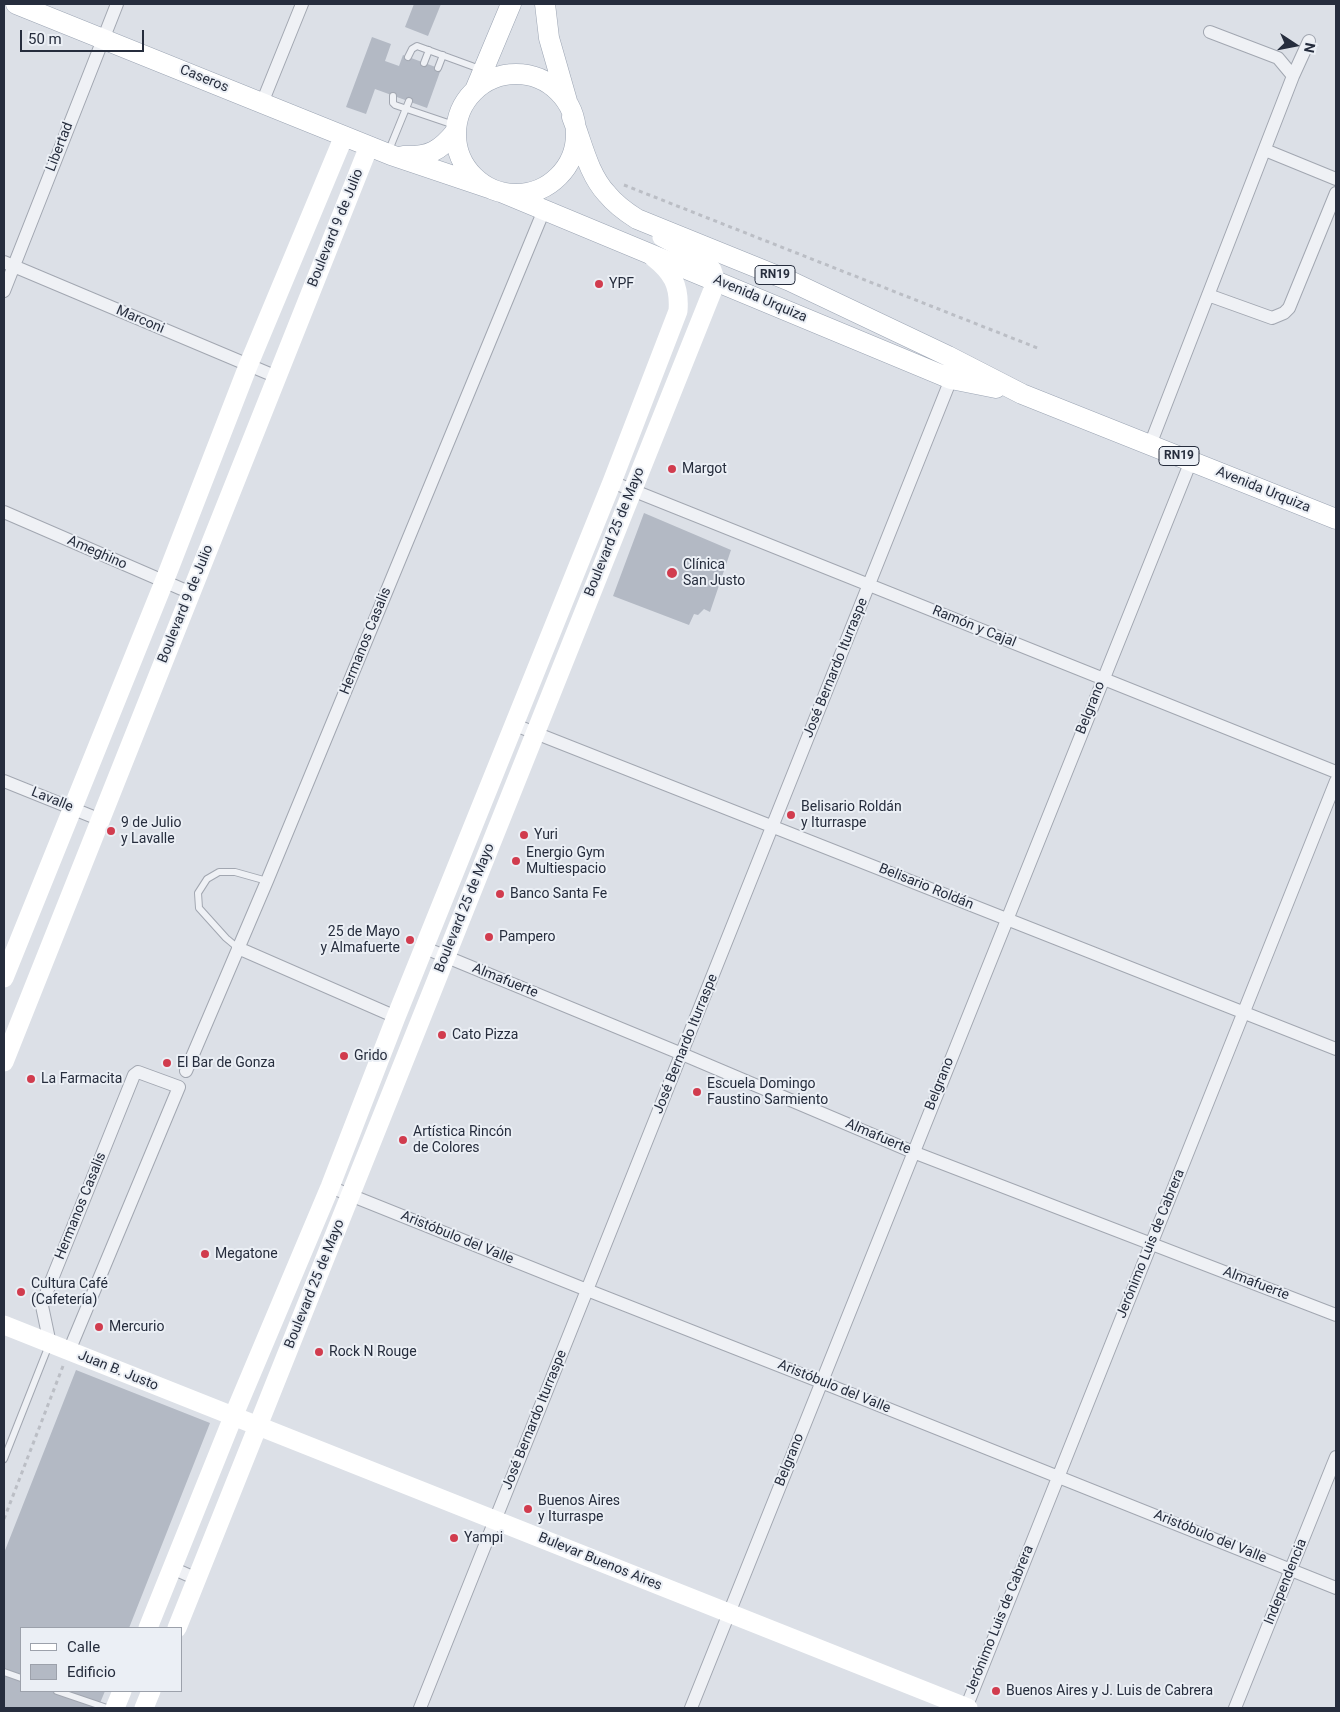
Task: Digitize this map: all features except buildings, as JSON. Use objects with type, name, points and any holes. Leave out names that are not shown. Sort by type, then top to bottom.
[{"type":"main road","name":"Caseros","points":[[16,4],[369,146],[497,191]]},
{"type":"main road","name":"RN19","points":[[475,90],[511,4]]},
{"type":"main road","name":"RN19","points":[[545,4],[546,24],[553,55],[571,112],[575,136],[568,163],[562,172],[548,184],[530,192],[511,194],[497,191],[477,180],[465,166],[458,149],[456,128],[464,104],[482,84],[499,77],[517,74],[526,75],[544,81],[551,86],[564,100],[571,112]]},
{"type":"main road","name":"Avenida Urquiza","points":[[571,112],[588,159],[601,187],[624,210],[640,220],[797,284],[948,356],[1022,394],[1336,519]]},
{"type":"main road","name":"Caseros","points":[[390,154],[423,155],[436,151],[446,143],[456,128]]},
{"type":"main road","name":"Boulevard 9 de Julio","points":[[4,978],[164,582],[248,366],[344,136]]},
{"type":"main road","name":"Boulevard 9 de Julio","points":[[4,1062],[7,1042],[100,820],[369,146]]},
{"type":"main road","name":"Avenida Urquiza","points":[[497,191],[951,379],[1022,394]]},
{"type":"main road","points":[[640,220],[664,239],[704,260],[712,270],[716,282]]},
{"type":"main road","name":"Boulevard 25 de Mayo","points":[[148,1627],[233,1417],[330,1187],[396,1017],[612,482],[678,310],[679,298],[671,272],[644,251]]},
{"type":"main road","name":"Boulevard 25 de Mayo","points":[[177,1627],[716,282]]},
{"type":"main road","name":"Juan B. Justo","points":[[4,1325],[233,1417]]},
{"type":"main road","name":"Bulevar Buenos Aires","points":[[233,1417],[967,1708]]},
{"type":"main road","points":[[115,1708],[122,1692]]},
{"type":"main road","points":[[144,1708],[151,1692]]},
{"type":"street","name":"Libertad","points":[[4,291],[9,264],[117,4]]},
{"type":"street","points":[[262,103],[302,4]]},
{"type":"street","points":[[1210,32],[1278,58],[1293,76]]},
{"type":"street","points":[[1150,445],[1293,76],[1309,41]]},
{"type":"street","points":[[1264,150],[1336,179]]},
{"type":"street","points":[[1208,295],[1272,318],[1284,313],[1289,308],[1336,193]]},
{"type":"street","name":"Hermanos Casalis","points":[[186,1071],[267,881],[544,210]]},
{"type":"street","name":"Marconi","points":[[9,264],[248,366],[277,376]]},
{"type":"street","name":"José Bernardo Iturraspe","points":[[420,1708],[951,379]]},
{"type":"street","name":"Belgrano","points":[[691,1708],[1191,461]]},
{"type":"street","name":"Ramón y Cajal","points":[[612,482],[1336,772]]},
{"type":"street","name":"Ameghino","points":[[4,512],[191,593]]},
{"type":"street","name":"Belisario Roldán","points":[[515,725],[1336,1049]]},
{"type":"street","name":"Jerónimo Luis de Cabrera","points":[[967,1708],[1057,1476],[1336,780]]},
{"type":"street","name":"Lavalle","points":[[4,781],[100,820]]},
{"type":"street","points":[[238,948],[396,1017]]},
{"type":"street","name":"Almafuerte","points":[[425,948],[913,1152],[1336,1314]]},
{"type":"street","name":"Hermanos Casalis","points":[[50,1344],[42,1306],[134,1075],[138,1072],[179,1087],[69,1351]]},
{"type":"street","name":"Aristóbulo del Valle","points":[[330,1187],[1336,1588]]},
{"type":"street","name":"Independencia","points":[[1235,1708],[1336,1456]]},
{"type":"street","points":[[172,1568],[197,1579]]},
{"type":"lane","points":[[408,57],[414,46],[417,46],[484,70]]},
{"type":"lane","points":[[424,63],[429,50]]},
{"type":"lane","points":[[438,68],[443,55]]},
{"type":"lane","points":[[394,96],[393,103],[456,128]]},
{"type":"lane","points":[[390,154],[409,101]]},
{"type":"lane","points":[[421,114],[424,106]]},
{"type":"lane","points":[[238,948],[226,938],[199,908],[198,893],[207,878],[219,872],[235,872],[267,881]]},
{"type":"lane","points":[[4,1459],[50,1344]]},
{"type":"lane","points":[[4,1672],[20,1678]]},
{"type":"lane","points":[[60,1692],[107,1708]]},
{"type":"path","points":[[616,182],[1040,349]]},
{"type":"path","points":[[4,1519],[69,1351]]},
{"type":"place","name":"YPF","points":[[599,284]]},
{"type":"place","name":"Margot","points":[[672,469]]},
{"type":"place","name":"Clínica San Justo","points":[[672,573]]},
{"type":"place","name":"Belisario Roldán y Iturraspe","points":[[791,815]]},
{"type":"place","name":"9 de Julio y Lavalle","points":[[111,831]]},
{"type":"place","name":"Yuri","points":[[524,835]]},
{"type":"place","name":"Energio Gym Multiespacio","points":[[516,861]]},
{"type":"place","name":"Banco Santa Fe","points":[[500,894]]},
{"type":"place","name":"Pampero","points":[[489,937]]},
{"type":"place","name":"25 de Mayo y Almafuerte","points":[[410,940]]},
{"type":"place","name":"Cato Pizza","points":[[442,1035]]},
{"type":"place","name":"Grido","points":[[344,1056]]},
{"type":"place","name":"El Bar de Gonza","points":[[167,1063]]},
{"type":"place","name":"La Farmacita","points":[[31,1079]]},
{"type":"place","name":"Escuela Domingo Faustino Sarmiento","points":[[697,1092]]},
{"type":"place","name":"Artística Rincón de Colores","points":[[403,1140]]},
{"type":"place","name":"Megatone","points":[[205,1254]]},
{"type":"place","name":"Cultura Café (Cafetería)","points":[[21,1292]]},
{"type":"place","name":"Mercurio","points":[[99,1327]]},
{"type":"place","name":"Rock N Rouge","points":[[319,1352]]},
{"type":"place","name":"Buenos Aires y Iturraspe","points":[[528,1509]]},
{"type":"place","name":"Yampi","points":[[454,1538]]},
{"type":"place","name":"Buenos Aires y J. Luis de Cabrera","points":[[996,1691]]}]
